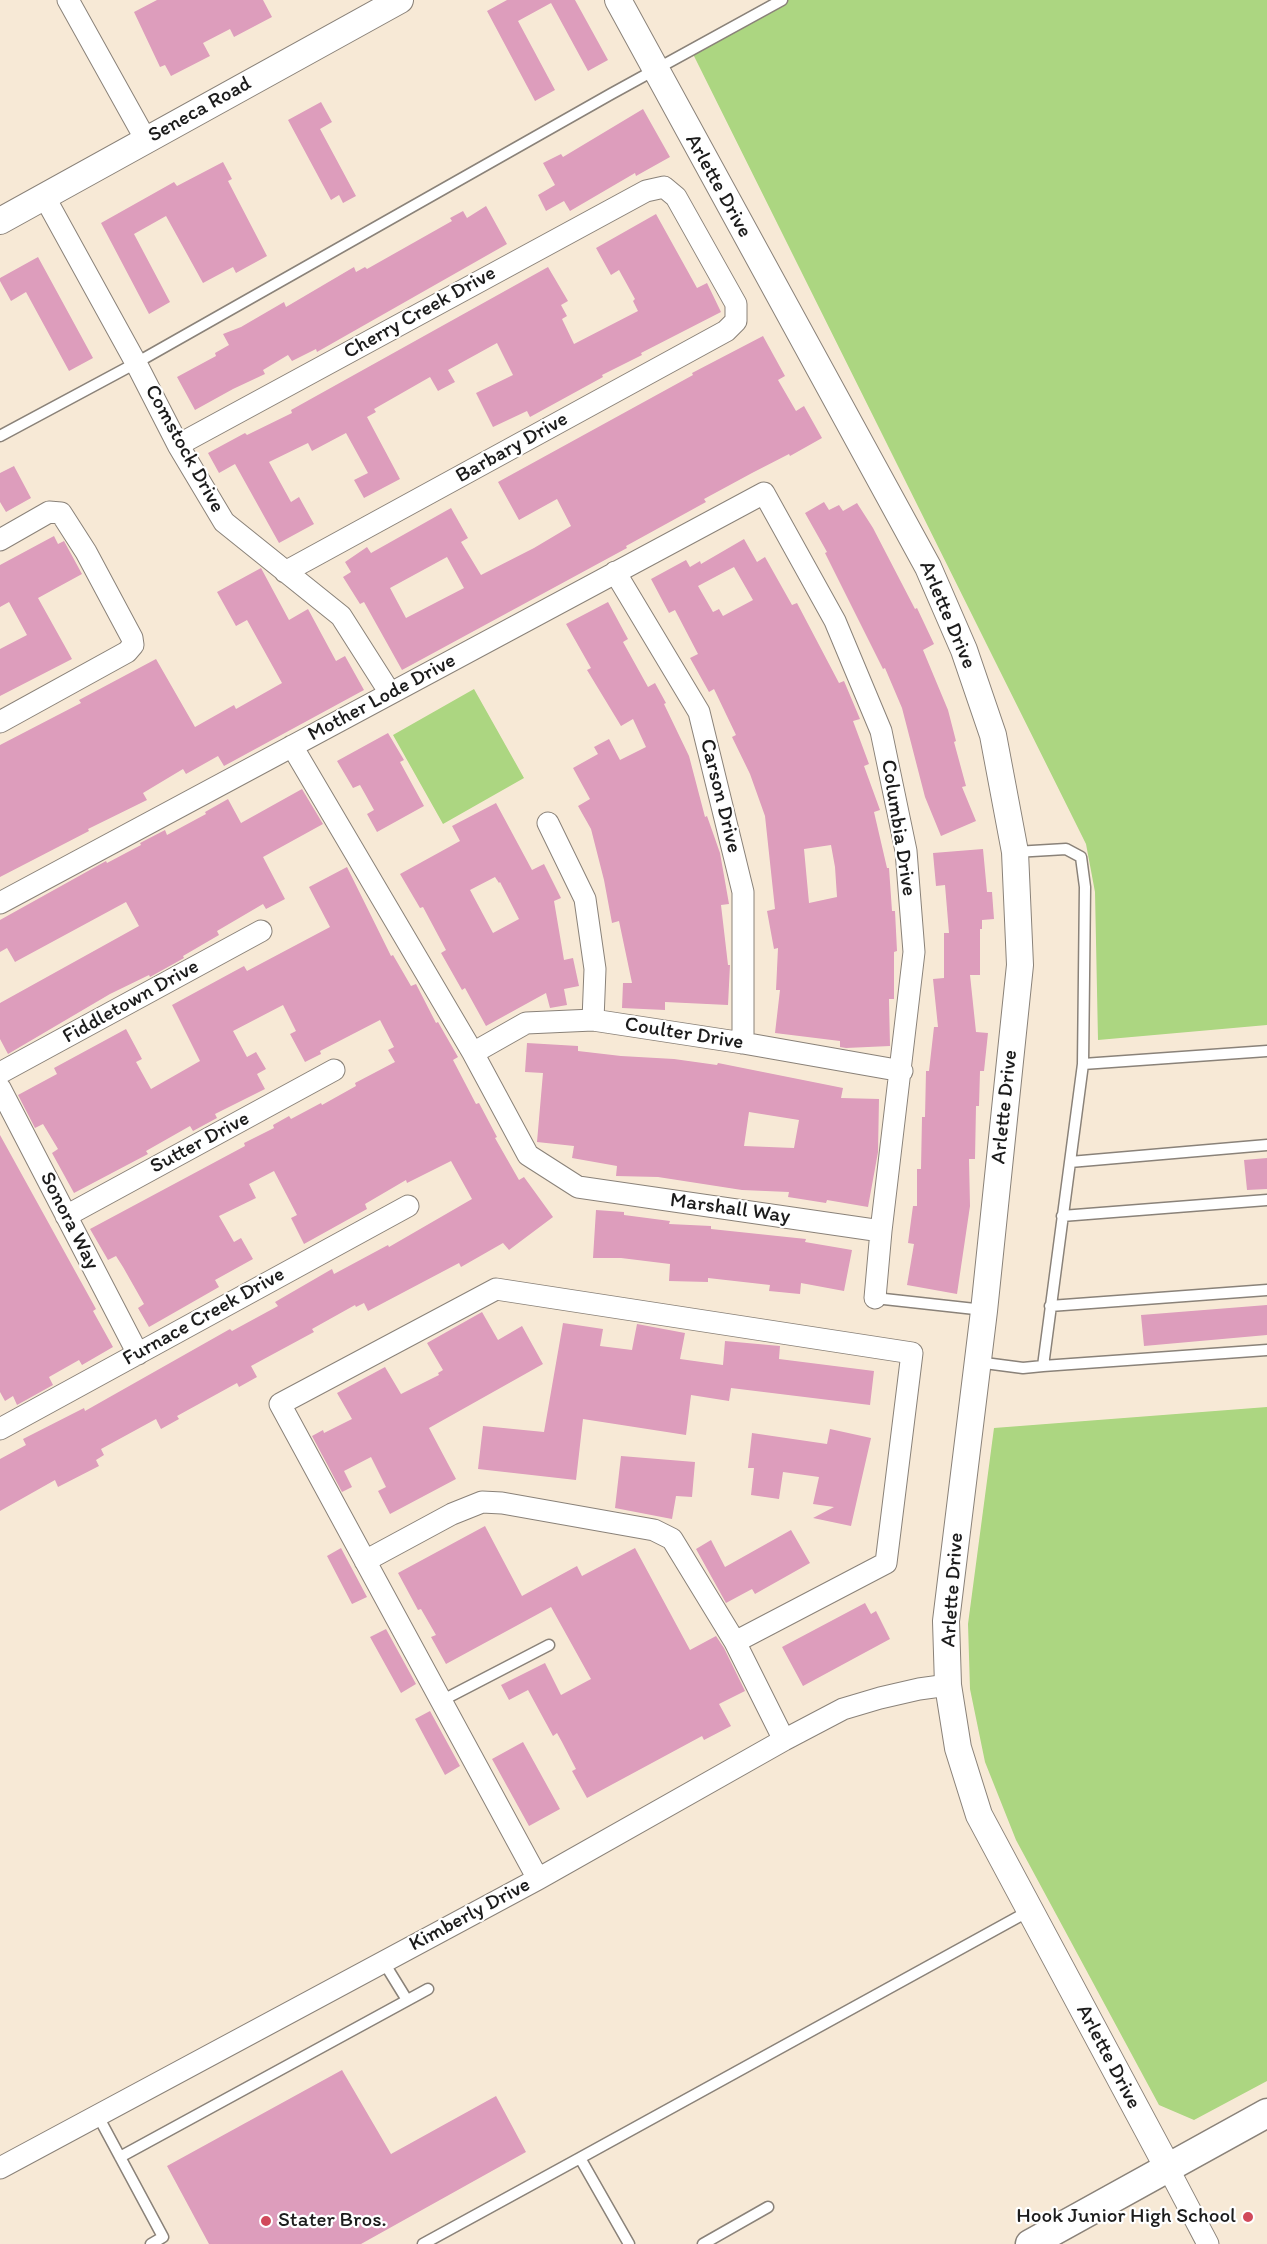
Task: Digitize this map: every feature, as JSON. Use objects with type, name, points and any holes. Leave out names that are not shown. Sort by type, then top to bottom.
[{"type":"main road","points":[[1030,2244],[1267,2113]]},
{"type":"street","points":[[68,0],[146,140]]},
{"type":"street","name":"Seneca Road","points":[[0,221],[400,0]]},
{"type":"street","name":"Arlette Drive","points":[[618,0],[927,567],[964,650],[993,735],[1015,852],[1020,965],[984,1311],[946,1621],[948,1685],[958,1748],[979,1815],[1208,2244]]},
{"type":"street","name":"Barbary Drive","points":[[285,572],[716,337],[736,321],[735,304],[676,197],[664,187]]},
{"type":"street","name":"Cherry Creek Drive","points":[[178,445],[646,191],[664,187]]},
{"type":"street","name":"Comstock Drive","points":[[44,196],[136,363],[178,445],[224,522],[341,616],[390,693]]},
{"type":"street","name":"Mother Lode Drive","points":[[0,903],[764,493]]},
{"type":"street","name":"Columbia Drive","points":[[764,493],[835,621],[881,731],[906,851],[914,952],[902,1071],[881,1231],[876,1298]]},
{"type":"street","points":[[0,540],[49,512],[61,513],[86,552],[132,638],[133,645],[127,652],[0,722]]},
{"type":"street","name":"Carson Drive","points":[[615,572],[699,712],[743,892],[743,1043]]},
{"type":"street","points":[[292,746],[473,1053]]},
{"type":"street","points":[[548,822],[585,899],[596,969],[593,1020]]},
{"type":"street","name":"Fiddletown Drive","points":[[0,1073],[261,931]]},
{"type":"street","name":"Coulter Drive","points":[[473,1053],[525,1023],[593,1020],[902,1071]]},
{"type":"street","name":"Marshall Way","points":[[473,1053],[528,1155],[578,1187],[881,1231]]},
{"type":"street","name":"Sutter Drive","points":[[66,1215],[334,1070]]},
{"type":"street","name":"Sonora Way","points":[[0,1088],[138,1354]]},
{"type":"street","name":"Furnace Creek Drive","points":[[0,1429],[408,1206]]},
{"type":"street","points":[[538,1879],[280,1404],[496,1289],[912,1353],[886,1563],[735,1642]]},
{"type":"street","points":[[365,1561],[452,1514],[482,1503],[502,1503],[654,1530],[672,1539],[735,1642],[784,1740]]},
{"type":"street","name":"Kimberly Drive","points":[[0,2168],[538,1879],[843,1709],[890,1695],[948,1685]]},
{"type":"lane","points":[[0,436],[136,363],[611,94],[782,0]]},
{"type":"lane","points":[[1015,852],[1066,849],[1080,856],[1085,887],[1083,1064],[1043,1366]]},
{"type":"lane","points":[[1083,1064],[1267,1051]]},
{"type":"lane","points":[[1070,1162],[1267,1145]]},
{"type":"lane","points":[[1062,1216],[1267,1200]]},
{"type":"lane","points":[[1050,1306],[1267,1290]]},
{"type":"lane","points":[[876,1298],[984,1311]]},
{"type":"lane","points":[[976,1362],[1023,1368],[1267,1350]]},
{"type":"lane","points":[[441,1701],[549,1645]]},
{"type":"lane","points":[[423,2244],[1030,1911]]},
{"type":"lane","points":[[383,1961],[407,2001]]},
{"type":"lane","points":[[120,2157],[428,1989]]},
{"type":"lane","points":[[98,2116],[163,2237],[151,2244]]},
{"type":"lane","points":[[580,2158],[629,2244]]},
{"type":"lane","points":[[703,2244],[768,2207]]},
{"type":"green space","points":[[787,0],[1267,0],[1267,1025],[1098,1040],[1095,892],[1086,844],[691,50]]},
{"type":"green space","points":[[474,689],[524,778],[443,824],[393,735]]},
{"type":"green space","points":[[1267,1407],[1267,2081],[1194,2120],[1159,2105],[1016,1840],[985,1762],[970,1689],[968,1624],[994,1428]]},
{"type":"building","points":[[157,0],[263,0],[272,17],[234,37],[230,29],[203,43],[210,56],[171,76],[165,65],[160,67],[134,12]]},
{"type":"building","points":[[507,0],[575,0],[608,60],[588,71],[551,3],[518,21],[555,90],[535,101],[487,11]]},
{"type":"building","points":[[321,102],[332,122],[320,129],[356,196],[343,203],[339,195],[331,200],[288,120]]},
{"type":"building","points":[[643,109],[670,157],[636,176],[635,173],[570,211],[564,201],[546,211],[538,195],[555,185],[543,163],[561,154],[563,157]]},
{"type":"building","points":[[223,162],[232,179],[228,181],[267,256],[236,273],[233,267],[203,283],[166,216],[134,234],[170,302],[149,314],[101,223],[174,182],[177,186]]},
{"type":"building","points":[[486,206],[507,244],[317,352],[316,349],[292,361],[288,355],[263,370],[265,374],[195,410],[177,377],[216,356],[215,353],[229,345],[223,334],[241,327],[284,302],[286,307],[354,267],[356,272],[365,267],[367,269],[452,221],[450,218],[463,211],[467,218]]},
{"type":"building","points":[[656,214],[697,288],[707,283],[721,312],[641,353],[642,355],[602,375],[603,377],[530,417],[527,411],[493,427],[476,393],[513,375],[497,343],[448,370],[455,382],[438,391],[430,377],[374,409],[376,412],[367,417],[400,479],[364,498],[354,480],[368,473],[346,433],[312,451],[308,443],[269,462],[291,502],[299,497],[314,524],[279,543],[235,464],[219,473],[208,453],[245,433],[247,435],[292,413],[291,410],[548,267],[568,301],[561,305],[567,316],[562,319],[574,344],[638,311],[633,301],[635,299],[619,270],[611,275],[596,248]]},
{"type":"building","points":[[38,257],[93,358],[69,371],[26,292],[11,301],[0,281],[0,278]]},
{"type":"building","points":[[763,336],[785,376],[778,380],[796,411],[804,406],[822,438],[704,499],[706,502],[626,546],[627,548],[402,670],[364,602],[360,604],[343,577],[351,572],[345,562],[367,547],[371,553],[451,508],[468,538],[461,542],[481,575],[534,548],[571,526],[557,499],[519,520],[498,482],[693,375],[692,373]],"holes":[[[447,557],[464,588],[406,618],[390,588]]]},
{"type":"building","points":[[14,466],[31,498],[6,512],[0,502],[0,473]]},
{"type":"building","points":[[824,502],[829,510],[839,505],[843,511],[857,503],[873,528],[915,609],[917,608],[934,644],[923,650],[948,710],[966,786],[962,787],[976,821],[941,836],[925,797],[902,708],[885,668],[883,669],[825,553],[827,552],[805,513]]},
{"type":"building","points":[[54,536],[58,544],[64,541],[82,574],[38,598],[72,659],[0,696],[0,649],[27,635],[9,602],[0,607],[0,565]]},
{"type":"building","points":[[744,539],[757,562],[765,557],[792,605],[797,603],[839,683],[844,681],[860,719],[853,721],[869,764],[864,766],[880,810],[874,812],[887,868],[889,868],[892,911],[895,911],[897,951],[894,952],[894,999],[889,999],[890,1046],[846,1048],[840,1047],[840,1041],[775,1033],[780,990],[776,990],[778,948],[774,949],[767,911],[775,909],[765,816],[750,774],[732,737],[736,735],[714,689],[709,692],[690,658],[698,654],[675,610],[669,613],[651,579],[686,560],[690,567],[700,561],[701,564]],"holes":[[[734,567],[753,600],[723,616],[719,609],[713,612],[698,586]],[[831,845],[837,897],[809,903],[804,849]]]},
{"type":"building","points":[[261,568],[289,620],[308,609],[336,661],[345,656],[364,690],[224,766],[218,756],[186,774],[183,769],[143,793],[147,800],[0,877],[0,745],[81,703],[79,700],[156,659],[195,727],[234,705],[236,709],[282,683],[247,620],[236,626],[217,592]]},
{"type":"building","points":[[608,602],[628,639],[623,642],[648,687],[655,683],[666,703],[664,704],[689,756],[705,817],[707,816],[720,853],[729,904],[721,905],[728,965],[730,965],[728,1005],[665,1002],[665,1010],[622,1008],[623,983],[632,983],[619,921],[612,923],[591,829],[578,806],[590,799],[573,768],[598,754],[594,747],[609,739],[620,760],[646,747],[633,719],[621,726],[587,670],[591,668],[566,624]]},
{"type":"building","points":[[388,733],[404,760],[400,762],[424,806],[377,832],[367,814],[374,810],[360,785],[353,788],[337,761]]},
{"type":"building","points":[[302,789],[323,824],[263,857],[285,899],[266,909],[263,904],[217,931],[219,935],[183,956],[184,958],[150,977],[149,975],[110,994],[8,1054],[0,1039],[0,1003],[139,926],[126,902],[15,962],[7,948],[0,952],[0,920],[165,830],[167,835],[228,799],[241,823]]},
{"type":"building","points":[[496,803],[532,870],[544,864],[561,898],[554,901],[564,960],[573,958],[579,986],[564,989],[567,1005],[550,1008],[546,993],[486,1026],[465,988],[462,990],[441,953],[446,950],[423,907],[420,908],[400,874],[460,841],[452,826]],"holes":[[[495,877],[519,919],[493,933],[470,890]]]},
{"type":"building","points":[[983,849],[987,892],[992,892],[994,919],[982,920],[980,975],[970,975],[976,1032],[988,1033],[984,1071],[980,1071],[979,1106],[976,1106],[975,1159],[969,1159],[970,1206],[957,1294],[907,1285],[914,1244],[908,1243],[913,1206],[917,1206],[917,1169],[921,1169],[926,1071],[929,1071],[934,1027],[938,1027],[933,979],[944,978],[944,933],[949,933],[945,885],[936,886],[933,853]]},
{"type":"building","points":[[347,867],[391,956],[393,955],[411,986],[416,984],[436,1023],[438,1022],[458,1057],[453,1060],[476,1104],[479,1103],[497,1137],[495,1138],[519,1180],[524,1177],[553,1217],[509,1250],[503,1243],[461,1267],[459,1263],[368,1311],[364,1303],[356,1307],[355,1305],[312,1329],[314,1332],[251,1366],[257,1377],[239,1387],[237,1383],[177,1416],[179,1419],[161,1429],[156,1419],[101,1449],[104,1455],[96,1460],[99,1466],[58,1487],[55,1480],[0,1511],[0,1459],[26,1445],[23,1439],[84,1408],[85,1411],[230,1329],[232,1331],[278,1306],[275,1302],[332,1269],[334,1274],[388,1245],[389,1247],[472,1199],[451,1161],[407,1183],[406,1180],[365,1204],[367,1209],[304,1244],[291,1218],[297,1215],[274,1171],[249,1184],[256,1198],[219,1216],[234,1242],[241,1238],[253,1259],[215,1280],[219,1287],[149,1327],[138,1308],[144,1304],[123,1267],[116,1256],[108,1260],[90,1229],[245,1146],[244,1143],[274,1128],[273,1125],[289,1116],[291,1119],[321,1103],[322,1105],[356,1086],[355,1083],[395,1062],[388,1050],[394,1047],[380,1020],[320,1051],[321,1054],[305,1062],[290,1034],[296,1031],[283,1005],[233,1031],[247,1057],[256,1052],[266,1069],[257,1074],[265,1089],[215,1114],[217,1118],[193,1131],[190,1126],[146,1151],[148,1154],[74,1193],[52,1153],[58,1149],[43,1124],[35,1128],[18,1095],[57,1074],[54,1068],[126,1029],[142,1059],[136,1062],[151,1089],[200,1061],[172,1005],[244,966],[247,971],[330,927],[309,887]]},
{"type":"building","points":[[527,1043],[578,1046],[578,1051],[717,1065],[718,1063],[843,1088],[841,1098],[879,1099],[878,1152],[868,1207],[827,1200],[826,1203],[788,1197],[789,1192],[742,1190],[658,1177],[616,1176],[617,1166],[572,1158],[574,1146],[537,1142],[543,1073],[525,1072]],"holes":[[[749,1112],[799,1120],[794,1148],[744,1146]]]},
{"type":"building","points":[[0,1135],[96,1309],[93,1311],[113,1347],[82,1365],[79,1360],[49,1377],[53,1385],[17,1405],[13,1396],[5,1401],[0,1392]]},
{"type":"building","points":[[1267,1158],[1267,1189],[1247,1190],[1244,1160]]},
{"type":"building","points":[[596,1210],[624,1212],[624,1215],[670,1221],[669,1224],[711,1226],[711,1229],[806,1239],[805,1242],[852,1250],[844,1291],[801,1283],[800,1294],[769,1291],[770,1285],[708,1278],[708,1282],[669,1281],[670,1264],[621,1258],[593,1258]]},
{"type":"building","points":[[1267,1305],[1267,1335],[1144,1346],[1141,1315]]},
{"type":"building","points":[[482,1312],[498,1340],[522,1326],[543,1364],[429,1428],[456,1479],[390,1514],[378,1491],[386,1487],[371,1457],[344,1471],[352,1487],[342,1492],[312,1436],[323,1430],[324,1433],[352,1419],[337,1393],[385,1367],[401,1394],[439,1375],[438,1373],[443,1370],[427,1343]]},
{"type":"building","points":[[563,1323],[603,1329],[600,1346],[632,1350],[637,1324],[685,1333],[680,1359],[723,1365],[725,1341],[780,1346],[779,1359],[874,1371],[870,1405],[731,1388],[729,1401],[691,1395],[686,1435],[583,1419],[576,1480],[478,1469],[483,1426],[544,1432]]},
{"type":"building","points":[[830,1429],[871,1438],[851,1526],[813,1518],[834,1507],[813,1504],[819,1477],[783,1472],[779,1499],[751,1495],[754,1468],[748,1468],[752,1433],[827,1444]]},
{"type":"building","points":[[621,1456],[695,1462],[692,1497],[676,1496],[672,1519],[615,1508]]},
{"type":"building","points":[[485,1526],[522,1596],[577,1566],[582,1576],[635,1548],[690,1650],[716,1636],[724,1648],[745,1691],[719,1704],[731,1726],[704,1740],[702,1736],[587,1798],[572,1771],[576,1769],[562,1742],[557,1733],[553,1736],[528,1690],[509,1700],[501,1685],[545,1663],[561,1695],[591,1679],[551,1607],[446,1664],[431,1637],[436,1635],[421,1609],[418,1610],[398,1573]]},
{"type":"building","points":[[791,1530],[810,1563],[755,1594],[752,1589],[726,1603],[696,1549],[711,1540],[725,1567]]},
{"type":"building","points":[[341,1548],[367,1597],[352,1604],[327,1556]]},
{"type":"building","points":[[865,1603],[871,1614],[876,1611],[890,1639],[803,1686],[782,1647]]},
{"type":"building","points":[[386,1629],[416,1684],[401,1693],[370,1637]]},
{"type":"building","points":[[430,1711],[460,1766],[445,1775],[415,1719]]},
{"type":"building","points":[[523,1742],[560,1809],[529,1826],[492,1759]]},
{"type":"building","points":[[342,2070],[391,2154],[496,2096],[526,2152],[361,2244],[209,2244],[167,2166]]},
{"type":"place","name":"Hook Junior High School","points":[[1248,2217]]},
{"type":"place","name":"Stater Bros.","points":[[266,2221]]}]
